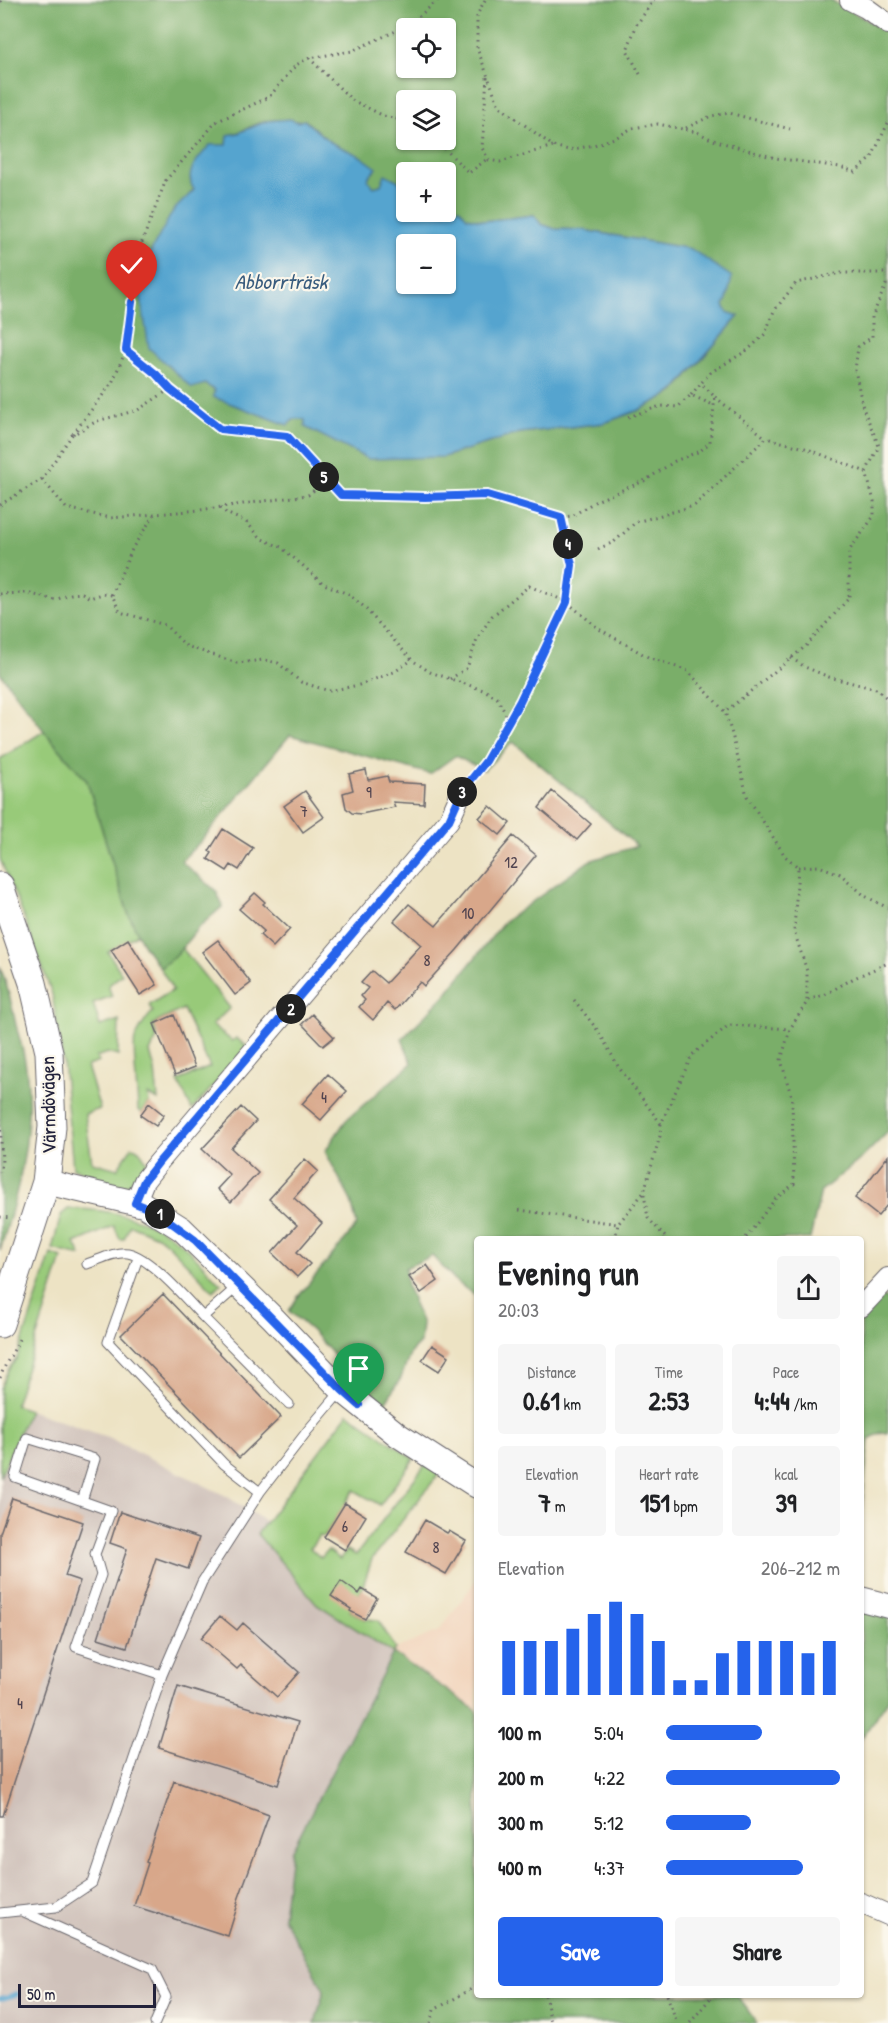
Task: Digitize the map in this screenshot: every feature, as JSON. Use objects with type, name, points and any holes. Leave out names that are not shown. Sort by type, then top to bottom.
[{"type":"main road","name":"Värmdövägen","points":[[0,886],[33,983],[49,1052],[52,1086],[52,1128],[46,1182],[0,1324]]},
{"type":"street","points":[[850,0],[888,24]]},
{"type":"street","points":[[135,1203],[144,1181],[158,1163],[449,820],[462,791]]},
{"type":"street","points":[[46,1182],[135,1203],[157,1212],[182,1229],[342,1390],[398,1435],[474,1484]]},
{"type":"street","points":[[864,1304],[888,1278]]},
{"type":"street","points":[[864,1600],[888,1606]]},
{"type":"street","points":[[864,1904],[888,1915]]},
{"type":"lane","points":[[87,1264],[111,1255],[128,1253],[158,1271],[289,1404]]},
{"type":"lane","points":[[138,1258],[108,1342],[224,1464],[260,1492]]},
{"type":"lane","points":[[203,1317],[239,1285]]},
{"type":"lane","points":[[0,1913],[56,1907],[92,1883],[162,1675],[202,1582],[260,1492],[342,1390]]},
{"type":"lane","points":[[82,1501],[95,1459],[27,1438],[15,1477],[82,1501],[111,1511],[95,1554],[101,1575],[76,1647],[162,1675]]},
{"type":"lane","points":[[24,1912],[152,1969],[166,1997],[154,2023]]},
{"type":"path","points":[[0,505],[42,479],[112,383],[126,350],[137,255],[166,180],[216,122],[269,97],[296,65],[309,58],[352,51],[409,25],[438,0]]},
{"type":"path","points":[[485,0],[477,15],[477,48],[499,105],[553,146],[569,150],[594,145],[617,137],[632,128],[658,124],[684,128],[712,140],[757,154],[840,167],[855,172],[871,159],[888,123]]},
{"type":"path","points":[[640,74],[627,50],[637,24],[654,0]]},
{"type":"path","points":[[309,58],[352,100],[384,116],[396,119]]},
{"type":"path","points":[[488,76],[482,148],[488,158],[500,162],[553,146]]},
{"type":"path","points":[[684,128],[711,116],[729,114],[789,129]]},
{"type":"path","points":[[446,150],[469,173],[488,158]]},
{"type":"path","points":[[628,417],[661,406],[678,407],[711,372],[748,350],[765,334],[774,311],[796,283],[840,273],[888,273]]},
{"type":"path","points":[[725,712],[806,646],[849,598],[849,552],[874,516],[874,501],[866,472],[879,446],[863,408],[855,370],[858,347],[872,337],[872,317],[888,280]]},
{"type":"path","points":[[126,350],[220,429],[287,436],[341,495],[425,497],[487,495],[561,517],[572,516],[596,501],[646,480],[675,461],[700,451],[710,442],[713,405],[716,397]]},
{"type":"path","points":[[701,383],[766,438],[806,448],[866,472]]},
{"type":"path","points":[[72,435],[97,421],[138,410],[170,389]]},
{"type":"path","points":[[691,395],[713,405]]},
{"type":"path","points":[[598,549],[614,542],[636,522],[694,506],[766,438]]},
{"type":"path","points":[[42,479],[66,508],[111,518],[221,507],[308,495],[327,480]]},
{"type":"path","points":[[221,507],[226,513],[246,522],[262,539],[281,547],[324,584],[348,594],[363,606],[412,660],[430,672],[486,691],[497,699],[508,720]]},
{"type":"path","points":[[154,514],[133,547],[112,596],[120,612],[165,625],[186,646],[237,663],[264,660],[278,663],[301,682],[329,691],[359,685],[394,672],[412,660]]},
{"type":"path","points":[[462,791],[486,761],[520,701],[567,602],[572,565],[561,517]]},
{"type":"path","points":[[450,679],[467,668],[477,639],[492,616],[529,586],[567,602],[599,629],[648,657],[688,672],[725,712],[747,796],[785,856],[798,867],[819,866],[840,874],[865,896],[888,908]]},
{"type":"path","points":[[0,594],[27,593],[55,600],[82,593],[90,598],[102,594],[112,596]]},
{"type":"path","points":[[791,658],[805,667],[829,676],[876,689],[888,699]]},
{"type":"path","points":[[798,867],[794,931],[807,971],[807,1002]]},
{"type":"path","points":[[747,1236],[775,1199],[794,1184],[792,1099],[780,1060],[790,1029],[807,1002],[888,963]]},
{"type":"path","points":[[574,1000],[661,1124]]},
{"type":"path","points":[[616,1236],[618,1224],[644,1192],[660,1136],[661,1124],[692,1055],[729,1025],[790,1029]]},
{"type":"path","points":[[0,1118],[2,1163],[0,1172]]},
{"type":"path","points":[[644,1192],[648,1218],[664,1236]]},
{"type":"path","points":[[519,1210],[618,1224]]},
{"type":"path","points":[[430,2023],[434,2010],[474,1988]]},
{"type":"path","points":[[546,1998],[550,2022]]},
{"type":"path","points":[[668,1998],[677,2023]]},
{"type":"path","points":[[690,2023],[711,1998]]},
{"type":"shaded area","points":[[29,1410],[107,1437],[226,1496],[266,1522],[257,1534],[317,1604],[393,1653],[291,1852],[283,1917],[324,1990],[315,2023],[0,2023],[0,1477]]},
{"type":"shaded area","points":[[474,1583],[474,1709],[393,1653],[396,1649],[439,1631]]},
{"type":"green space","points":[[0,0],[831,0],[888,32],[888,1132],[862,1158],[821,1191],[811,1236],[474,1236],[474,1295],[458,1283],[432,1256],[405,1268],[407,1286],[422,1324],[420,1343],[411,1352],[401,1378],[385,1403],[351,1374],[312,1331],[289,1311],[357,1225],[351,1201],[325,1151],[346,1120],[412,1063],[402,1039],[445,995],[504,922],[589,861],[637,846],[513,742],[484,770],[455,756],[430,774],[290,735],[201,841],[181,861],[216,891],[223,906],[198,928],[177,954],[160,968],[144,946],[128,913],[87,781],[44,731],[0,673]]},
{"type":"green space","points":[[44,731],[87,781],[128,913],[138,934],[108,952],[122,974],[108,986],[112,996],[93,1003],[100,1026],[119,1020],[118,1056],[107,1053],[96,1057],[99,1062],[87,1066],[100,1109],[85,1114],[92,1162],[117,1169],[132,1147],[143,1154],[147,1162],[129,1185],[117,1185],[73,1168],[63,1062],[52,994],[0,859],[0,759]]},
{"type":"green space","points":[[182,948],[230,1008],[212,1025],[232,1041],[236,1038],[248,1047],[192,1110],[178,1081],[210,1067],[183,1009],[153,1024],[157,1038],[150,1052],[155,1070],[158,1100],[148,1095],[149,1103],[142,1113],[138,1110],[135,1039],[145,1020],[153,1012],[149,1005],[173,990],[160,968]]},
{"type":"green space","points":[[0,967],[10,996],[24,1056],[28,1085],[28,1110],[24,1158],[0,1251]]},
{"type":"green space","points":[[68,1209],[111,1212],[153,1226],[184,1246],[221,1284],[213,1291],[167,1243],[157,1236],[130,1225],[124,1239],[120,1239],[114,1226],[75,1243],[81,1256],[52,1249],[61,1215]]},
{"type":"green space","points":[[51,1254],[62,1258],[15,1405],[29,1410],[0,1477],[0,1389],[8,1370],[17,1358]]},
{"type":"green space","points":[[884,1297],[888,1300],[888,1433],[882,1432],[869,1439],[864,1485],[864,1317]]},
{"type":"green space","points":[[348,1413],[414,1459],[380,1505],[354,1490],[324,1537],[319,1536],[310,1548],[321,1558],[328,1550],[340,1559],[347,1550],[356,1555],[425,1465],[439,1474],[372,1559],[362,1589],[350,1611],[365,1619],[378,1620],[396,1649],[393,1653],[317,1604],[257,1534]]},
{"type":"green space","points":[[864,1609],[888,1615],[888,1700],[864,1735]]},
{"type":"green space","points":[[393,1653],[474,1709],[474,1998],[739,1998],[757,2023],[315,2023],[324,1990],[283,1917],[291,1852]]},
{"type":"water","name":"Abborrträsk","points":[[290,119],[297,122],[304,120],[330,142],[360,156],[377,168],[368,180],[374,187],[381,185],[385,174],[396,180],[396,222],[456,222],[456,209],[459,208],[467,217],[484,221],[534,215],[541,224],[555,229],[583,230],[691,249],[732,277],[724,305],[727,312],[739,316],[673,392],[639,410],[604,423],[520,433],[443,457],[368,459],[305,427],[305,420],[296,419],[288,425],[213,397],[215,390],[205,384],[192,388],[149,348],[138,279],[152,280],[156,272],[149,266],[151,251],[173,211],[194,190],[190,177],[193,166],[210,145],[227,145],[228,135],[267,121]]},
{"type":"building","points":[[366,770],[368,780],[387,776],[389,782],[425,784],[424,804],[393,802],[395,807],[361,814],[352,813],[346,808],[343,793],[353,790],[349,774]]},
{"type":"building","points":[[305,791],[324,817],[303,832],[284,806]]},
{"type":"building","points":[[552,791],[591,824],[577,840],[539,808]]},
{"type":"building","points":[[490,806],[510,823],[500,835],[479,818]]},
{"type":"building","points":[[223,829],[253,848],[239,870],[231,865],[227,871],[208,859],[212,853],[209,851]]},
{"type":"building","points":[[513,836],[536,855],[424,986],[420,982],[395,1010],[387,1003],[373,1020],[359,1007],[365,1000],[361,996],[368,988],[361,983],[372,971],[386,983],[421,945],[394,921],[409,904],[436,926]]},
{"type":"building","points":[[255,893],[265,902],[263,904],[290,929],[273,947],[260,935],[264,931],[239,909]]},
{"type":"building","points":[[128,939],[157,985],[140,995],[111,950]]},
{"type":"building","points":[[218,940],[251,983],[235,995],[202,952]]},
{"type":"building","points":[[312,1014],[334,1037],[323,1046],[302,1024]]},
{"type":"building","points":[[174,1015],[195,1067],[175,1075],[154,1024]]},
{"type":"building","points":[[328,1074],[347,1091],[321,1120],[302,1104]]},
{"type":"building","points":[[149,1103],[164,1115],[156,1126],[140,1115]]},
{"type":"building","points":[[241,1107],[256,1121],[231,1148],[258,1173],[231,1202],[217,1189],[230,1175],[202,1149]]},
{"type":"building","points":[[888,1156],[888,1204],[878,1216],[855,1198]]},
{"type":"building","points":[[305,1159],[318,1171],[294,1198],[322,1223],[297,1252],[310,1264],[297,1277],[272,1253],[297,1225],[269,1199]]},
{"type":"building","points":[[427,1265],[438,1281],[421,1293],[409,1277]]},
{"type":"building","points":[[163,1294],[281,1417],[239,1458],[121,1335]]},
{"type":"building","points":[[432,1345],[449,1356],[439,1371],[422,1360]]},
{"type":"building","points":[[12,1498],[83,1522],[65,1576],[80,1581],[3,1816],[0,1816],[0,1533]]},
{"type":"building","points":[[345,1503],[366,1516],[345,1550],[324,1537]]},
{"type":"building","points":[[120,1512],[199,1538],[188,1569],[156,1558],[127,1647],[98,1638],[127,1549],[110,1543]]},
{"type":"building","points":[[425,1520],[466,1541],[446,1574],[406,1552]]},
{"type":"building","points":[[341,1581],[359,1594],[362,1589],[377,1598],[365,1619],[331,1596]]},
{"type":"building","points":[[220,1616],[237,1630],[243,1623],[299,1672],[277,1697],[241,1665],[237,1669],[201,1638]]},
{"type":"building","points":[[178,1686],[298,1722],[278,1785],[159,1748]]},
{"type":"building","points":[[174,1781],[269,1815],[237,1903],[228,1936],[134,1906],[148,1863],[146,1862]]},
{"type":"waterway","points":[[0,1999],[17,1994]]},
{"type":"route","points":[[132,302],[126,350],[220,429],[287,436],[341,495],[425,497],[487,495],[561,517],[567,537],[572,565],[567,602],[520,701],[486,761],[462,791],[449,820],[158,1163],[144,1181],[135,1203],[157,1212],[195,1240],[359,1405]]}]
